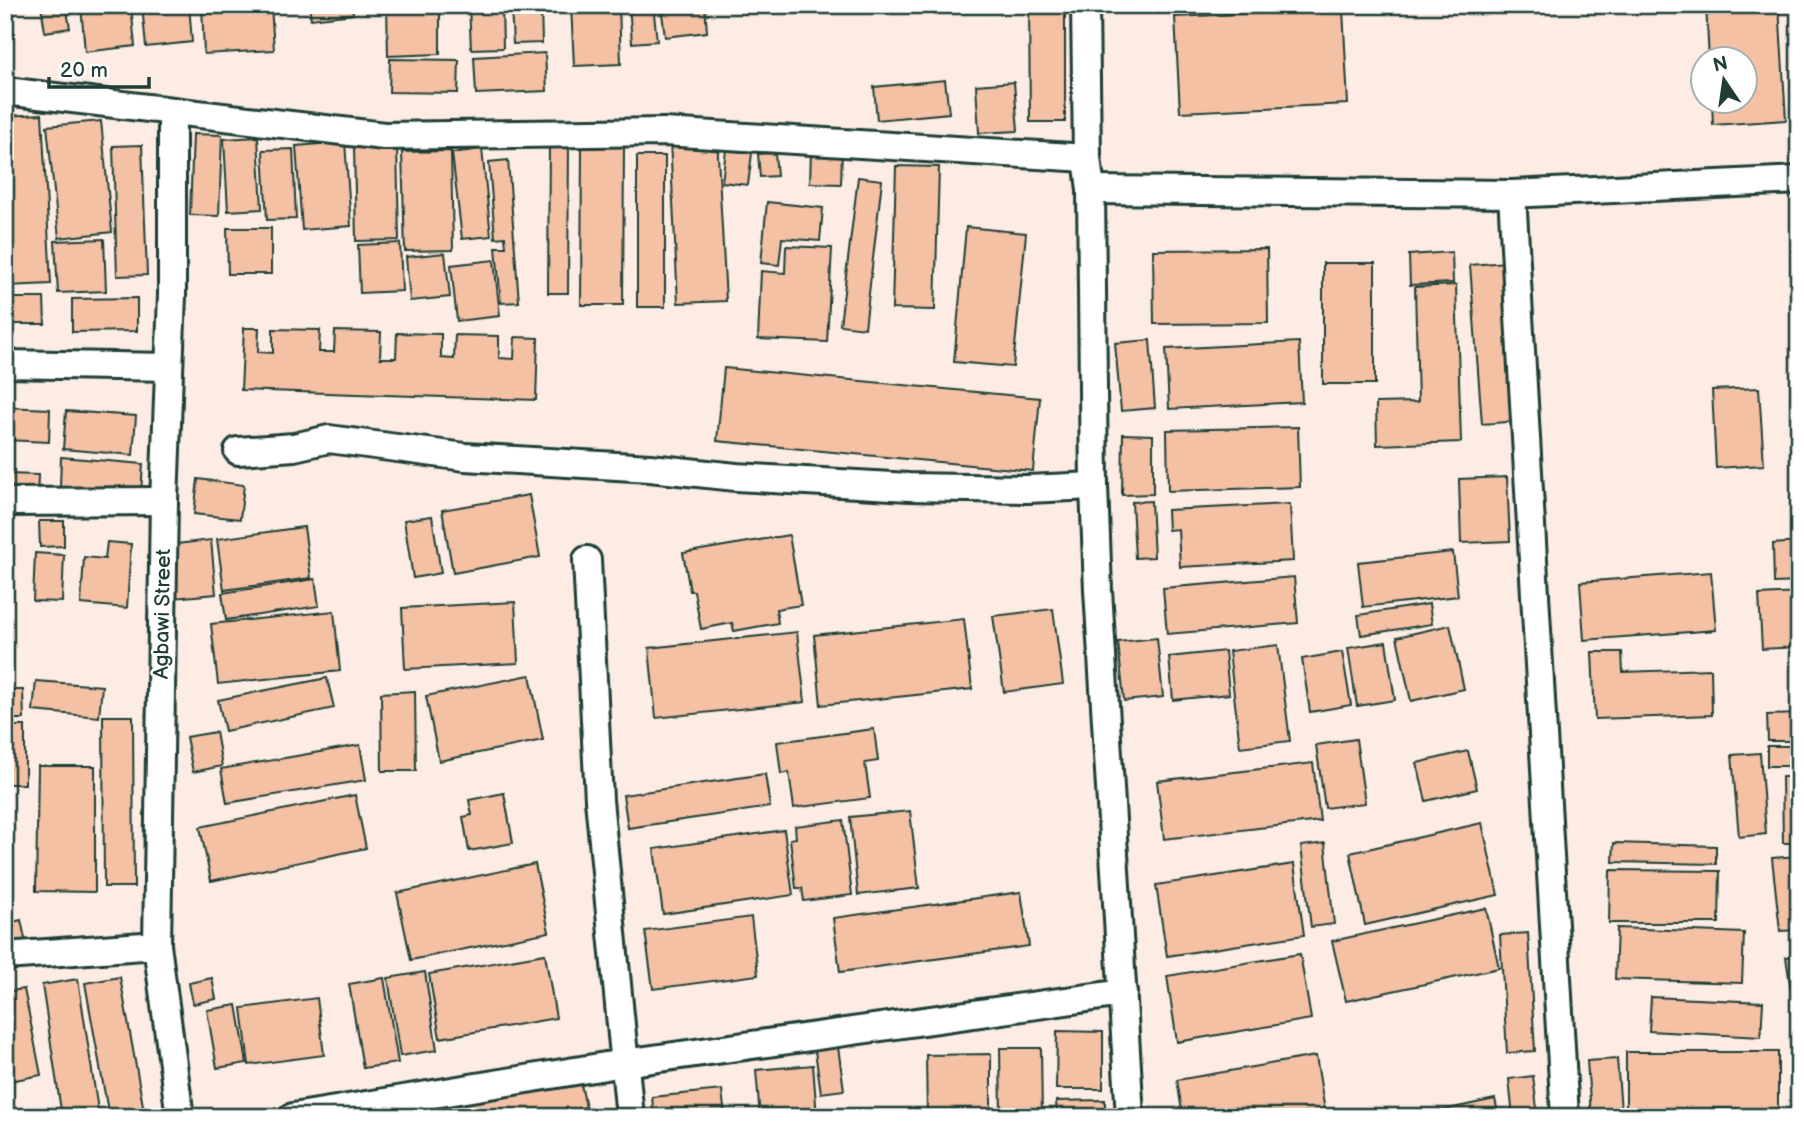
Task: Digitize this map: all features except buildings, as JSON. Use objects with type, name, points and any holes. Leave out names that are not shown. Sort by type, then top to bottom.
[{"type":"street","points":[[1085,5],[1098,590],[1130,1117]]},
{"type":"street","points":[[5,91],[384,136],[664,132],[1087,158]]},
{"type":"street","name":"Agbawi Street","points":[[172,111],[172,295],[164,501],[158,945],[180,1117]]},
{"type":"street","points":[[1091,190],[1512,194],[1799,180]]},
{"type":"street","points":[[1512,194],[1565,1117]]},
{"type":"street","points":[[5,364],[169,367]]},
{"type":"street","points":[[238,451],[294,447],[329,439],[465,457],[650,468],[736,477],[909,487],[1027,489],[1094,486]]},
{"type":"street","points":[[5,502],[164,501]]},
{"type":"street","points":[[587,559],[599,800],[630,1117]]},
{"type":"street","points":[[5,957],[158,945]]},
{"type":"street","points":[[293,1117],[624,1063],[1123,993]]}]
